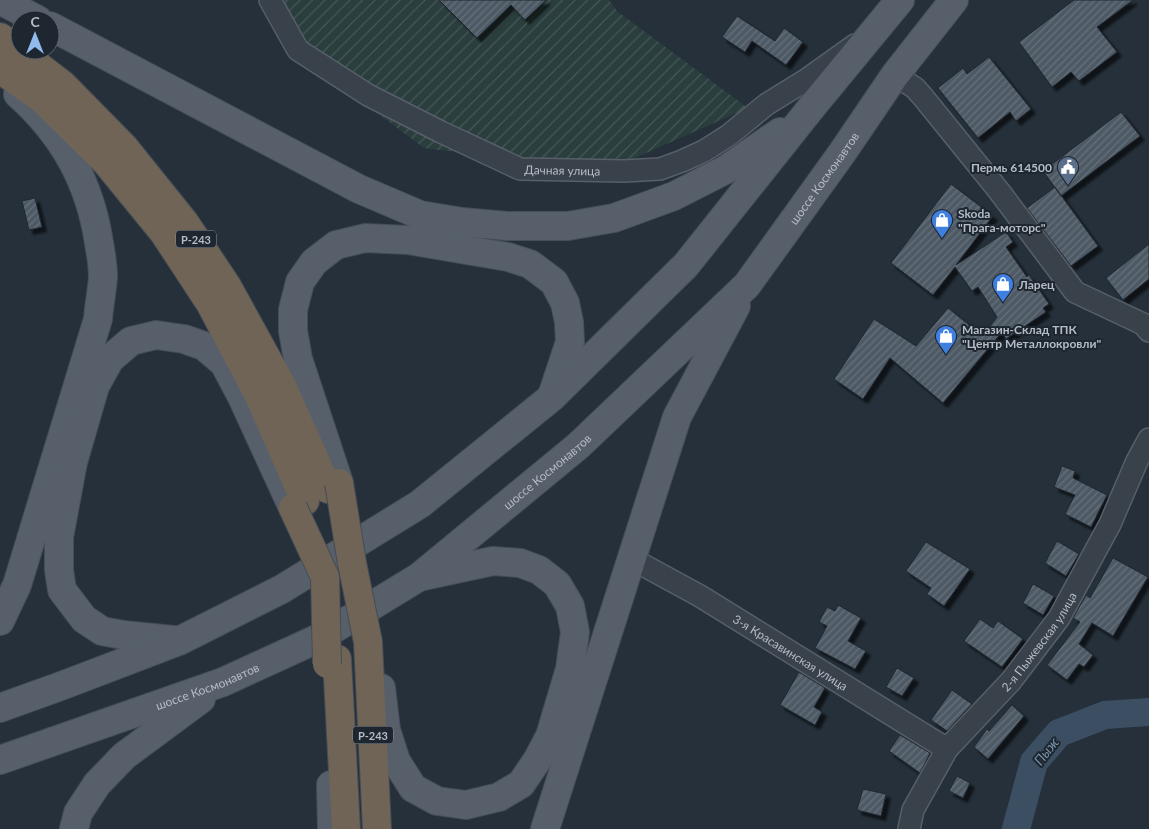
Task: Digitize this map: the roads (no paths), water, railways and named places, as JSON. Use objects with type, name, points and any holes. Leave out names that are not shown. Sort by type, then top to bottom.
[{"type":"highway","name":"Р-243","points":[[0,36],[63,84],[124,147],[186,223],[227,286],[282,386],[316,495],[325,577],[346,829]]},
{"type":"highway","name":"Р-243","points":[[0,68],[43,100],[106,162],[164,233],[210,303],[259,396],[316,495],[352,563],[373,639],[377,829]]},
{"type":"main road","points":[[0,0],[19,10]]},
{"type":"main road","points":[[0,708],[179,641],[282,589],[420,504],[552,397],[686,265],[900,0]]},
{"type":"main road","name":"шоссе Космонавтов","points":[[0,760],[224,682],[318,638],[419,577],[578,446],[747,285],[842,153],[895,75],[954,0]]},
{"type":"main road","points":[[60,31],[359,189],[420,215],[462,222],[507,226],[568,226],[614,218],[674,196],[725,170],[767,142],[811,108]]},
{"type":"main road","points":[[0,79],[40,116],[64,148],[82,180],[95,216],[103,278],[98,319],[17,585],[0,621]]},
{"type":"main road","points":[[316,495],[293,324],[293,310],[300,282],[314,262],[336,245],[365,238],[408,240],[508,257],[530,264],[554,282],[566,303],[570,342],[552,397]]},
{"type":"main road","points":[[545,829],[677,417],[747,285]]},
{"type":"main road","points":[[179,641],[102,631],[84,619],[62,590],[59,570],[59,537],[73,462],[94,386],[110,359],[131,341],[156,335],[184,339],[204,346],[224,363],[242,397],[316,495]]},
{"type":"main road","points":[[373,639],[386,730],[396,761],[413,788],[437,801],[466,805],[499,797],[521,784],[538,759],[550,736],[570,670],[575,632],[570,606],[557,584],[539,570],[520,563],[493,561],[419,577]]},
{"type":"main road","points":[[332,661],[326,707],[332,829]]},
{"type":"main road","points":[[74,829],[78,812],[97,784],[124,756],[224,682]]},
{"type":"street","name":"Дачная улица","points":[[270,0],[298,50],[368,95],[520,169],[624,171],[660,169],[682,161],[704,151],[729,135],[767,104],[806,80],[874,31]]},
{"type":"street","points":[[874,31],[893,0]]},
{"type":"street","points":[[895,75],[915,88],[923,97],[999,191],[1075,292],[1143,324],[1149,331]]},
{"type":"street","name":"2-я Пыжевская улица","points":[[909,829],[913,810],[947,749],[1011,681],[1058,618],[1110,524],[1136,461],[1149,439]]},
{"type":"street","name":"3-я Красавинская улица","points":[[632,560],[700,596],[947,749]]},
{"type":"waterway","name":"Пыж","points":[[1016,829],[1034,762],[1059,733],[1105,715],[1149,712]]},
{"type":"place","name":"Пермь 614500","points":[[1068,186]]},
{"type":"place","name":"Skoda \"Прага-моторс\"","points":[[942,239]]},
{"type":"place","name":"Ларец","points":[[1003,303]]},
{"type":"place","name":"Магазин-Склад ТПК \"Центр Металлокровли\"","points":[[946,355]]}]
